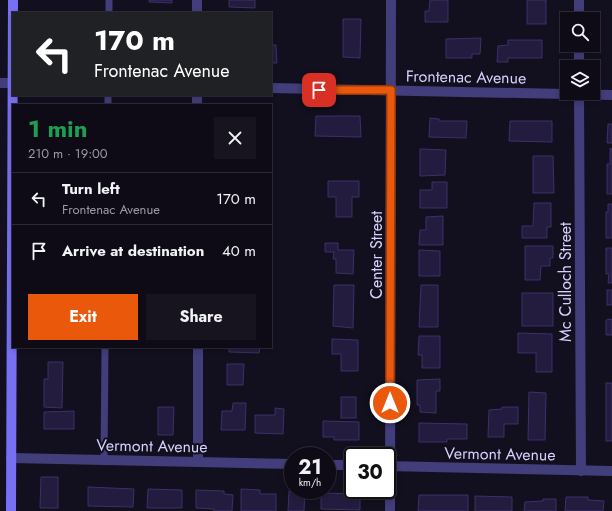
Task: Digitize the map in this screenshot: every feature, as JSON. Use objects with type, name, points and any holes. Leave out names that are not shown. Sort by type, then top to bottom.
[{"type":"street","points":[[13,0],[13,12]]},
{"type":"street","points":[[197,0],[197,12]]},
{"type":"street","name":"Center Street","points":[[389,447],[391,0]]},
{"type":"street","points":[[579,0],[579,12]]},
{"type":"street","points":[[0,83],[12,83],[11,511]]},
{"type":"street","name":"Frontenac Avenue","points":[[272,88],[560,94]]},
{"type":"street","name":"Frontenac Avenue","points":[[600,95],[612,96]]},
{"type":"street","name":"Mc Culloch Street","points":[[579,100],[581,471]]},
{"type":"street","points":[[198,348],[198,462]]},
{"type":"street","name":"Vermont Avenue","points":[[11,458],[284,464]]},
{"type":"street","name":"Vermont Avenue","points":[[396,466],[612,471]]},
{"type":"street","name":"Center Street","points":[[390,499],[390,511]]},
{"type":"lane","points":[[109,0],[109,12]]},
{"type":"lane","points":[[104,460],[105,348]]},
{"type":"building","points":[[149,0],[172,0],[172,3],[149,2]]},
{"type":"building","points":[[229,0],[255,0],[255,8],[229,7]]},
{"type":"building","points":[[430,0],[448,0],[448,22],[425,22],[425,11],[429,11]]},
{"type":"building","points":[[527,0],[546,0],[546,24],[527,24]]},
{"type":"building","points":[[343,19],[361,19],[360,58],[343,57]]},
{"type":"building","points":[[481,38],[480,54],[472,54],[472,58],[446,58],[446,39]]},
{"type":"building","points":[[508,40],[542,40],[542,58],[508,58],[508,62],[497,62],[498,46],[508,45]]},
{"type":"building","points":[[272,45],[276,45],[277,63],[272,63]]},
{"type":"building","points":[[316,116],[360,116],[361,137],[315,136]]},
{"type":"building","points":[[430,118],[439,119],[440,121],[467,121],[466,138],[429,137]]},
{"type":"building","points":[[510,121],[552,121],[552,142],[509,141]]},
{"type":"building","points":[[608,124],[612,124],[612,143],[607,143]]},
{"type":"building","points":[[610,148],[612,149],[612,194],[607,194],[607,164],[610,164]]},
{"type":"building","points":[[420,149],[446,150],[445,175],[420,176]]},
{"type":"building","points":[[533,156],[553,156],[554,193],[533,193]]},
{"type":"building","points":[[328,181],[359,181],[359,197],[352,197],[352,217],[336,217],[336,197],[328,197]]},
{"type":"building","points":[[432,182],[447,182],[447,208],[420,208],[420,190],[432,190]]},
{"type":"building","points":[[534,203],[551,203],[551,227],[547,227],[547,238],[522,238],[522,226],[533,226]]},
{"type":"building","points":[[608,204],[612,204],[612,238],[606,238],[606,212],[608,212]]},
{"type":"building","points":[[443,216],[443,245],[419,245],[420,230],[426,230],[426,217]]},
{"type":"building","points":[[325,243],[338,243],[338,250],[354,250],[353,274],[336,273],[336,259],[333,259],[334,252],[325,252]]},
{"type":"building","points":[[525,246],[553,246],[553,258],[550,258],[550,266],[541,266],[540,280],[525,280]]},
{"type":"building","points":[[606,248],[612,248],[612,283],[608,283],[609,274],[606,274]]},
{"type":"building","points":[[419,250],[440,251],[440,276],[419,276]]},
{"type":"building","points":[[334,285],[354,285],[353,328],[333,326]]},
{"type":"building","points":[[421,285],[438,285],[438,327],[419,327]]},
{"type":"building","points":[[607,290],[612,290],[612,305],[607,305]]},
{"type":"building","points":[[522,293],[553,293],[553,326],[522,326]]},
{"type":"building","points":[[612,319],[612,335],[606,335],[606,320]]},
{"type":"building","points":[[518,333],[552,334],[552,372],[536,372],[536,353],[518,353]]},
{"type":"building","points":[[419,336],[440,336],[440,368],[422,368],[422,355],[418,355]]},
{"type":"building","points":[[332,339],[358,340],[358,371],[341,371],[341,354],[332,354]]},
{"type":"building","points":[[229,348],[260,348],[259,353],[229,352]]},
{"type":"building","points":[[48,362],[63,362],[62,408],[44,407],[44,379],[48,379]]},
{"type":"building","points":[[227,364],[244,364],[243,385],[227,385]]},
{"type":"building","points":[[440,379],[440,391],[436,391],[436,413],[420,412],[420,405],[417,405],[417,380]]},
{"type":"building","points":[[606,383],[612,383],[612,441],[606,441]]},
{"type":"building","points":[[529,392],[546,393],[545,440],[528,440]]},
{"type":"building","points":[[341,397],[356,397],[356,418],[341,418]]},
{"type":"building","points":[[233,403],[246,403],[245,430],[221,430],[222,411],[232,411]]},
{"type":"building","points":[[158,407],[174,407],[173,435],[158,435]]},
{"type":"building","points":[[502,407],[518,407],[518,424],[504,424],[504,437],[488,437],[489,410],[502,409]]},
{"type":"building","points":[[275,408],[284,409],[283,434],[255,433],[255,415],[275,415]]},
{"type":"building","points":[[74,411],[74,429],[44,429],[44,412]]},
{"type":"building","points":[[323,421],[359,422],[359,440],[334,440],[334,437],[323,437]]},
{"type":"building","points":[[419,423],[467,424],[467,439],[447,439],[447,442],[419,442]]},
{"type":"building","points":[[41,477],[58,477],[58,508],[40,508]]},
{"type":"building","points":[[88,487],[134,489],[133,507],[88,506]]},
{"type":"building","points":[[148,489],[182,490],[182,508],[147,508]]},
{"type":"building","points":[[241,489],[260,490],[260,494],[276,494],[276,511],[241,511]]},
{"type":"building","points":[[196,490],[224,491],[224,494],[233,495],[232,511],[214,511],[214,509],[196,508]]},
{"type":"building","points":[[336,493],[344,494],[344,499],[360,499],[360,510],[321,509],[321,499],[336,499]]},
{"type":"building","points":[[419,495],[468,495],[468,511],[418,511]]},
{"type":"building","points":[[475,496],[512,497],[512,511],[475,511]]},
{"type":"building","points":[[566,497],[588,497],[588,500],[604,501],[603,511],[565,511]]},
{"type":"building","points":[[289,499],[305,499],[304,511],[288,511]]},
{"type":"building","points":[[543,499],[556,499],[556,511],[524,511],[525,502],[543,501]]},
{"type":"route","points":[[319,90],[391,90],[390,403]]}]
